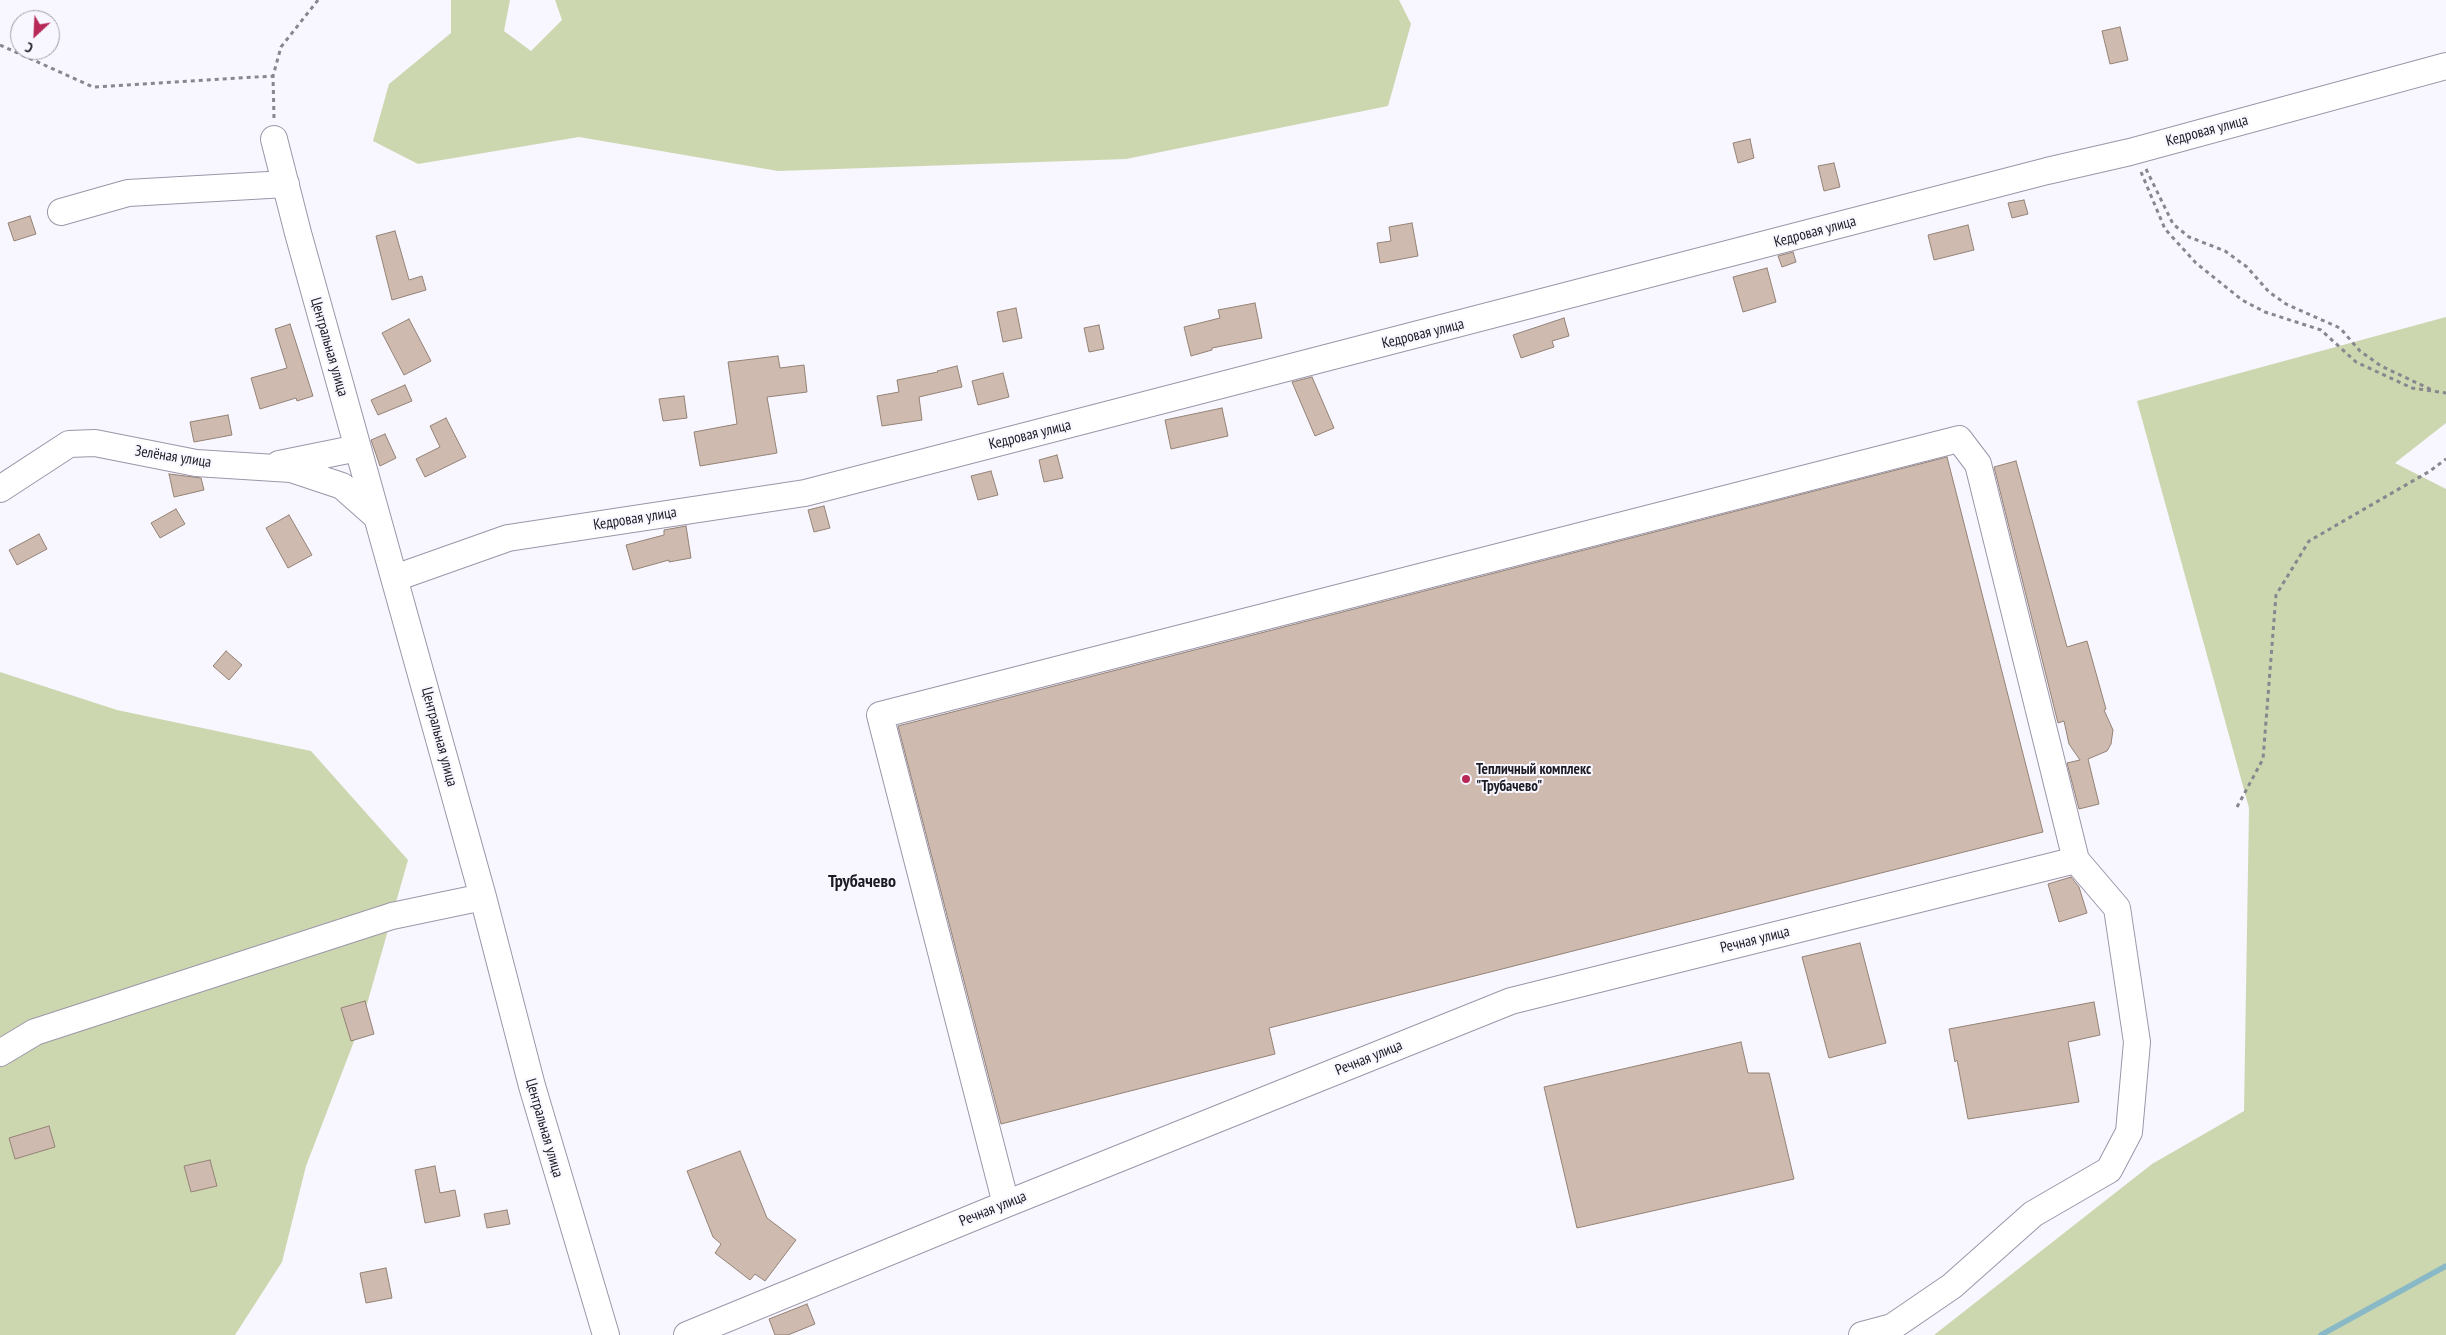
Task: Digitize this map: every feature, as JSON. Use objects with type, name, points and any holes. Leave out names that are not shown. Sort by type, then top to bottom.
[{"type":"street","name":"Кедровая улица","points":[[395,578],[508,538],[805,493],[2047,171],[2130,152],[2446,66]]},
{"type":"street","name":"Центральная улица","points":[[274,139],[376,516],[395,578],[483,897],[532,1086],[606,1335]]},
{"type":"street","points":[[61,212],[128,192],[286,184]]},
{"type":"street","points":[[1006,1204],[880,715],[1959,439],[1978,464],[2076,860],[2117,908],[2137,1042],[2129,1132],[2109,1170],[2033,1214],[1952,1286],[1907,1317],[1892,1327],[1862,1335]]},
{"type":"street","name":"Зелёная улица","points":[[0,489],[69,444],[81,442],[95,443],[196,463],[269,466],[291,469],[342,486],[376,516]]},
{"type":"street","points":[[269,466],[358,448]]},
{"type":"street","name":"Речная улица","points":[[687,1335],[1006,1204],[1511,1001],[2076,860]]},
{"type":"street","points":[[0,1053],[35,1032],[330,936],[392,916],[483,897]]},
{"type":"path","points":[[274,139],[273,76],[281,47],[318,0]]},
{"type":"path","points":[[0,45],[93,87],[273,76]]},
{"type":"path","points":[[2130,152],[2146,169],[2173,224],[2189,237],[2225,251],[2247,267],[2268,292],[2286,304],[2340,328],[2360,351],[2374,361],[2439,393]]},
{"type":"path","points":[[2130,152],[2146,182],[2165,229],[2196,263],[2227,288],[2265,312],[2321,330],[2356,362],[2412,388],[2446,395]]},
{"type":"path","points":[[2237,807],[2264,760],[2276,594],[2309,541],[2422,476],[2446,459]]},
{"type":"green space","points":[[451,0],[510,0],[504,31],[531,51],[562,20],[555,0],[1399,0],[1411,24],[1388,106],[1126,159],[778,171],[579,137],[418,164],[373,141],[389,84],[451,33]]},
{"type":"green space","points":[[2446,317],[2446,423],[2395,463],[2446,489],[2446,1335],[1934,1335],[2152,1164],[2244,1111],[2249,808],[2137,401]]},
{"type":"green space","points":[[0,672],[117,710],[311,751],[408,860],[363,1018],[306,1166],[282,1262],[235,1335],[0,1335]]},
{"type":"building","points":[[2120,27],[2128,60],[2110,64],[2102,31]]},
{"type":"building","points":[[1750,139],[1754,158],[1738,163],[1733,143]]},
{"type":"building","points":[[1834,163],[1840,187],[1824,191],[1818,166]]},
{"type":"building","points":[[2024,200],[2028,214],[2012,218],[2008,203]]},
{"type":"building","points":[[30,216],[36,234],[14,241],[8,223]]},
{"type":"building","points":[[1412,223],[1418,256],[1380,263],[1377,243],[1391,241],[1389,227]]},
{"type":"building","points":[[1968,225],[1974,250],[1934,260],[1928,235]]},
{"type":"building","points":[[395,231],[409,280],[422,276],[426,290],[392,300],[376,236]]},
{"type":"building","points":[[1793,252],[1796,262],[1782,267],[1778,256]]},
{"type":"building","points":[[1767,268],[1776,302],[1743,312],[1733,277]]},
{"type":"building","points":[[1255,303],[1262,338],[1212,348],[1212,350],[1191,356],[1184,327],[1220,318],[1218,310]]},
{"type":"building","points":[[1016,308],[1022,338],[1003,342],[997,312]]},
{"type":"building","points":[[1564,318],[1569,336],[1552,341],[1554,347],[1521,358],[1513,335]]},
{"type":"building","points":[[409,319],[431,361],[404,375],[382,333]]},
{"type":"building","points":[[290,324],[313,396],[297,401],[296,398],[260,409],[251,378],[287,368],[275,329]]},
{"type":"building","points":[[1099,325],[1104,349],[1089,352],[1084,328]]},
{"type":"building","points":[[778,356],[780,368],[804,365],[807,392],[767,397],[777,453],[700,466],[694,432],[737,424],[728,362]]},
{"type":"building","points":[[957,366],[962,387],[919,397],[922,420],[882,426],[877,396],[899,392],[897,380],[938,372]]},
{"type":"building","points":[[1003,373],[1009,397],[978,405],[972,381]]},
{"type":"building","points":[[1312,377],[1334,428],[1315,436],[1292,382]]},
{"type":"building","points":[[405,385],[412,401],[378,415],[371,400]]},
{"type":"building","points":[[684,396],[687,418],[663,421],[659,399]]},
{"type":"building","points":[[1222,408],[1228,436],[1171,449],[1165,420]]},
{"type":"building","points":[[228,415],[232,435],[194,442],[190,422]]},
{"type":"building","points":[[446,418],[466,457],[425,477],[416,459],[440,447],[430,426]]},
{"type":"building","points":[[385,434],[396,458],[380,466],[371,440]]},
{"type":"building","points":[[1057,455],[1063,478],[1044,482],[1039,460]]},
{"type":"building","name":"Тепличный комплекс \"Трубачево\"","points":[[1947,457],[2043,832],[1269,1028],[1275,1054],[1001,1124],[898,726]]},
{"type":"building","points":[[2016,461],[2067,647],[2087,641],[2106,709],[2104,710],[2113,730],[2111,744],[2107,751],[2088,759],[2099,804],[2079,809],[2067,763],[2080,760],[2069,744],[2064,721],[2058,723],[1994,467]]},
{"type":"building","points":[[991,471],[998,495],[978,500],[971,476]]},
{"type":"building","points":[[169,474],[201,478],[204,490],[174,497]]},
{"type":"building","points":[[824,506],[830,528],[814,532],[808,510]]},
{"type":"building","points":[[176,509],[185,524],[160,538],[151,523]]},
{"type":"building","points":[[289,515],[312,555],[288,568],[266,528]]},
{"type":"building","points":[[686,526],[691,558],[669,562],[669,560],[633,570],[626,545],[664,535],[664,530]]},
{"type":"building","points":[[39,534],[47,549],[17,565],[9,550]]},
{"type":"building","points":[[226,651],[242,665],[229,680],[213,666]]},
{"type":"building","points":[[2071,877],[2079,887],[2087,913],[2059,922],[2048,884]]},
{"type":"building","points":[[1860,943],[1886,1043],[1829,1058],[1802,957]]},
{"type":"building","points":[[365,1001],[374,1034],[351,1041],[341,1008]]},
{"type":"building","points":[[2094,1002],[2100,1035],[2068,1042],[2079,1102],[1968,1119],[1949,1029]]},
{"type":"building","points":[[1741,1042],[1748,1073],[1769,1073],[1794,1179],[1577,1228],[1544,1087]]},
{"type":"building","points":[[49,1126],[55,1147],[15,1159],[9,1138]]},
{"type":"building","points":[[740,1151],[767,1218],[796,1240],[765,1281],[755,1274],[750,1280],[715,1253],[721,1244],[713,1237],[687,1171]]},
{"type":"building","points":[[210,1160],[217,1186],[191,1192],[184,1166]]},
{"type":"building","points":[[435,1166],[440,1193],[455,1190],[460,1216],[425,1223],[415,1170]]},
{"type":"building","points":[[507,1210],[510,1224],[487,1228],[484,1214]]},
{"type":"building","points":[[386,1268],[392,1298],[366,1303],[360,1273]]},
{"type":"building","points":[[807,1304],[815,1324],[788,1335],[775,1335],[769,1319]]},
{"type":"waterway","points":[[2321,1335],[2446,1266]]},
{"type":"place","name":"Тепличный комплекс \"Трубачево\"","points":[[1466,779]]},
{"type":"district","name":"Трубачево","points":[[862,882]]}]
